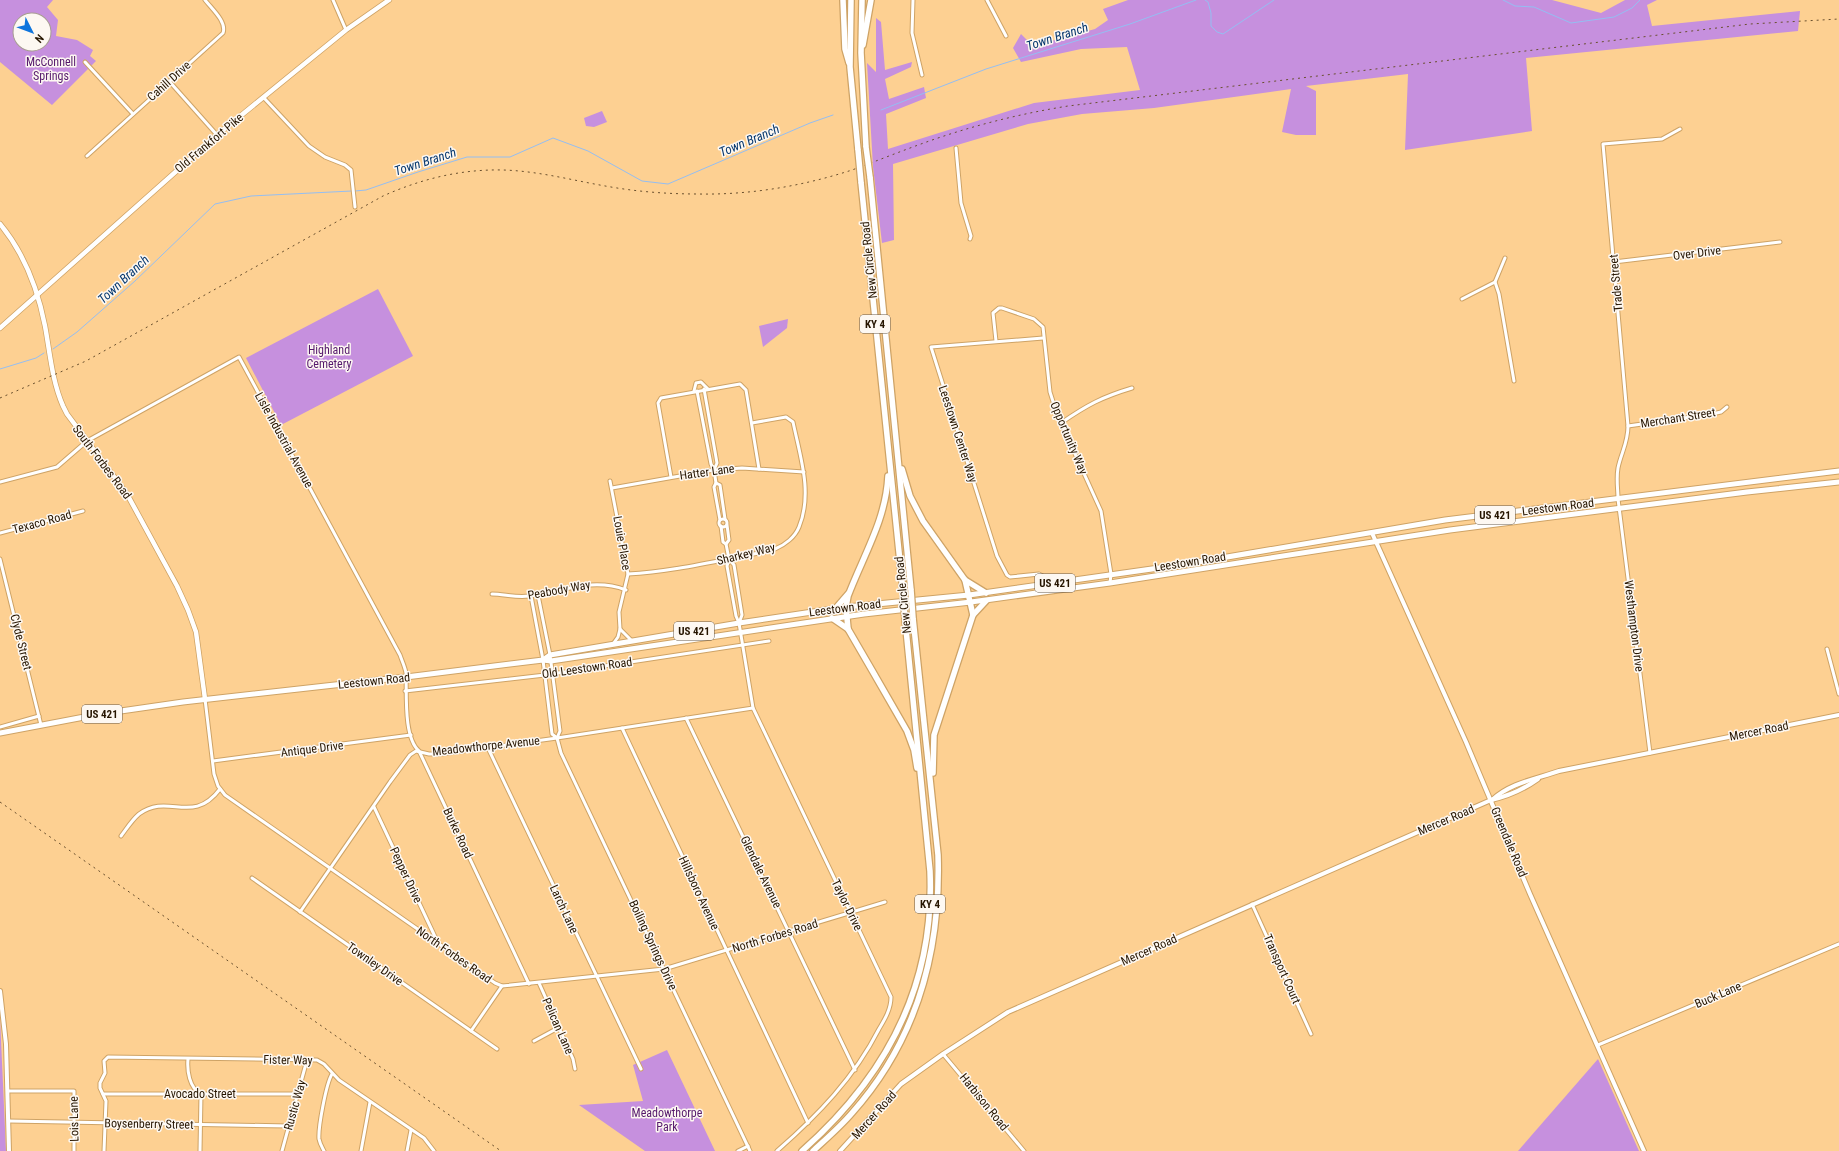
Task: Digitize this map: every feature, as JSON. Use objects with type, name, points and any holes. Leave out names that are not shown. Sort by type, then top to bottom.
[{"type":"highway","points":[[843,0],[845,49],[850,67]]},
{"type":"highway","name":"New Circle Road","points":[[802,1151],[845,1109],[868,1080],[887,1050],[910,1002],[921,965],[930,905],[930,871],[924,803],[850,67],[851,0]]},
{"type":"highway","name":"New Circle Road","points":[[813,1151],[852,1114],[880,1078],[901,1042],[919,998],[933,947],[938,903],[938,854],[866,147],[861,53],[862,0]]},
{"type":"highway","points":[[861,53],[866,36],[870,0]]},
{"type":"highway","points":[[898,453],[913,503],[923,521],[965,580],[973,615]]},
{"type":"highway","points":[[890,466],[887,491],[880,520],[851,590],[846,607],[848,629],[906,731],[914,750],[924,803]]},
{"type":"highway","points":[[965,580],[986,593]]},
{"type":"highway","points":[[835,609],[851,590]]},
{"type":"highway","points":[[932,799],[934,735],[973,615],[986,600]]},
{"type":"highway","points":[[832,618],[848,629]]},
{"type":"main road","name":"Old Frankfort Pike","points":[[0,328],[217,135],[346,30],[389,0]]},
{"type":"main road","name":"South Forbes Road","points":[[0,224],[20,255],[37,295],[59,397],[66,414],[134,505],[188,610],[196,632],[205,699]]},
{"type":"main road","name":"Leestown Road","points":[[543,660],[550,655],[739,623],[846,607],[969,596],[1275,549],[1445,520],[1618,500],[1839,471]]},
{"type":"main road","name":"Leestown Road","points":[[205,699],[543,660],[551,661],[740,631],[1110,583],[1276,556],[1619,508],[1839,482]]},
{"type":"main road","name":"US 421","points":[[0,733],[105,713],[205,699]]},
{"type":"street","name":"Cahill Drive","points":[[86,156],[223,32],[222,23],[205,0]]},
{"type":"street","points":[[333,0],[346,30]]},
{"type":"street","points":[[913,0],[912,32],[922,75]]},
{"type":"street","points":[[988,0],[1006,36]]},
{"type":"street","points":[[85,62],[133,114]]},
{"type":"street","points":[[169,81],[217,135]]},
{"type":"street","points":[[264,98],[309,146],[322,155],[345,165],[352,170],[355,207]]},
{"type":"street","name":"Trade Street","points":[[1618,500],[1618,468],[1627,444],[1628,426],[1603,144],[1662,139],[1680,129]]},
{"type":"street","points":[[956,148],[961,203],[971,236],[970,239]]},
{"type":"street","name":"Over Drive","points":[[1614,262],[1780,242]]},
{"type":"street","points":[[1462,299],[1495,282],[1506,258]]},
{"type":"street","points":[[1495,282],[1499,294],[1514,381]]},
{"type":"street","name":"Opportunity Way","points":[[996,341],[993,313],[999,308],[1034,319],[1042,327],[1050,392],[1061,423],[1101,511],[1111,574],[1110,583]]},
{"type":"street","name":"Leestown Center Way","points":[[1044,338],[931,347],[997,556],[1007,575],[1010,577],[1040,574],[1046,579],[1047,584]]},
{"type":"street","name":"Lisle Industrial Avenue","points":[[87,441],[239,357],[388,630],[404,666],[406,677]]},
{"type":"street","points":[[714,470],[717,464],[706,389],[701,382],[696,383],[695,391],[711,464],[714,470],[716,483],[714,487],[723,542],[726,544],[728,574],[736,616],[739,623]]},
{"type":"street","points":[[671,477],[658,404],[663,396],[740,384],[746,390],[759,468]]},
{"type":"street","points":[[1061,423],[1084,407],[1108,394],[1132,388]]},
{"type":"street","name":"Merchant Street","points":[[1628,426],[1712,414],[1721,412],[1727,407]]},
{"type":"street","name":"Sharkey Way","points":[[628,574],[648,573],[728,559],[775,549],[790,540],[799,528],[803,513],[806,487],[793,422],[786,417],[752,423]]},
{"type":"street","points":[[0,482],[57,467],[87,441]]},
{"type":"street","name":"Hatter Lane","points":[[612,488],[714,470],[759,468],[804,472]]},
{"type":"street","name":"Louie Place","points":[[610,481],[628,574],[626,590],[619,612],[620,629]]},
{"type":"street","points":[[716,483],[720,485],[729,540],[726,544]]},
{"type":"street","name":"Westhampton Drive","points":[[1618,500],[1650,753]]},
{"type":"street","name":"Texaco Road","points":[[0,533],[83,511]]},
{"type":"street","points":[[720,520],[725,519]]},
{"type":"street","points":[[721,526],[726,525]]},
{"type":"street","name":"Greendale Road","points":[[1372,533],[1491,800],[1530,894],[1644,1151]]},
{"type":"street","name":"Clyde Street","points":[[0,559],[42,725]]},
{"type":"street","points":[[728,559],[734,565],[742,614],[739,623]]},
{"type":"street","name":"Peabody Way","points":[[492,594],[512,597],[531,596],[588,584],[607,584],[626,590]]},
{"type":"street","points":[[1047,584],[1049,591]]},
{"type":"street","name":"Boiling Springs Drive","points":[[538,595],[553,674],[560,731],[557,738]]},
{"type":"street","name":"Boiling Springs Drive","points":[[531,596],[543,660],[552,732],[557,738],[561,753],[750,1151]]},
{"type":"street","name":"Taylor Drive","points":[[739,623],[753,708],[891,997],[890,1008],[855,1070],[838,1092],[778,1151]]},
{"type":"street","points":[[620,629],[629,639],[636,641]]},
{"type":"street","points":[[610,646],[618,637],[620,629]]},
{"type":"street","name":"Old Leestown Road","points":[[405,691],[553,674],[769,641]]},
{"type":"street","points":[[1827,649],[1839,694]]},
{"type":"street","name":"Burke Road","points":[[406,677],[405,691],[413,744],[418,751],[529,984]]},
{"type":"street","points":[[121,836],[132,820],[147,810],[163,806],[196,808],[204,805],[220,789],[215,781],[205,699]]},
{"type":"street","name":"Meadowthorpe Avenue","points":[[300,912],[410,755],[418,751],[434,754],[488,748],[753,708]]},
{"type":"street","name":"Mercer Road","points":[[840,1151],[901,1084],[943,1054],[1008,1012],[1491,800],[1500,792],[1524,782],[1574,767],[1839,715]]},
{"type":"street","points":[[0,727],[39,716]]},
{"type":"street","name":"Glendale Avenue","points":[[686,718],[855,1070]]},
{"type":"street","name":"Hillsboro Avenue","points":[[622,728],[808,1123]]},
{"type":"street","name":"Antique Drive","points":[[213,761],[411,735]]},
{"type":"street","name":"Larch Lane","points":[[488,748],[641,1069]]},
{"type":"street","name":"North Forbes Road","points":[[220,789],[243,808],[495,983],[502,986],[664,969],[885,902]]},
{"type":"street","name":"Pepper Drive","points":[[374,807],[439,944]]},
{"type":"street","name":"Townley Drive","points":[[252,878],[497,1049]]},
{"type":"street","name":"Transport Court","points":[[1252,904],[1311,1034]]},
{"type":"street","name":"Buck Lane","points":[[1598,1045],[1839,944]]},
{"type":"street","name":"Pelican Lane","points":[[539,983],[573,1059],[575,1068]]},
{"type":"street","points":[[471,1031],[502,986]]},
{"type":"street","points":[[0,991],[6,1044],[9,1151]]},
{"type":"street","points":[[534,1041],[558,1028]]},
{"type":"street","name":"Harbison Road","points":[[943,1054],[1024,1151]]},
{"type":"street","name":"Fister Way","points":[[103,1094],[100,1083],[105,1073],[104,1061],[108,1058],[320,1061],[332,1074],[370,1102],[424,1138],[434,1151]]},
{"type":"street","points":[[188,1059],[189,1076],[195,1089],[201,1094],[200,1151]]},
{"type":"street","name":"Rustic Way","points":[[282,1151],[307,1060]]},
{"type":"street","points":[[324,1151],[319,1138],[320,1127],[328,1081],[332,1074]]},
{"type":"street","name":"Lois Lane","points":[[8,1091],[71,1090],[75,1093],[74,1151]]},
{"type":"street","points":[[103,1094],[106,1101],[104,1151]]},
{"type":"street","name":"Avocado Street","points":[[103,1094],[298,1094]]},
{"type":"street","points":[[361,1151],[370,1102]]},
{"type":"street","name":"Boysenberry Street","points":[[9,1121],[289,1126]]},
{"type":"street","points":[[407,1151],[411,1130]]},
{"type":"street","points":[[738,1151],[748,1146]]},
{"type":"green space","name":"McConnell Springs","points":[[0,0],[53,0],[47,7],[51,12],[12,12],[12,52],[52,52],[52,13],[58,20],[56,36],[77,40],[93,50],[90,56],[96,61],[52,105],[0,62]]},
{"type":"green space","points":[[1128,0],[1552,0],[1601,13],[1625,0],[1657,0],[1647,5],[1652,26],[1800,11],[1798,31],[1526,58],[1532,131],[1405,150],[1408,74],[1306,86],[1316,91],[1316,135],[1296,135],[1282,132],[1291,89],[1154,108],[1082,114],[1028,124],[893,164],[894,240],[882,243],[873,167],[867,63],[876,72],[876,18],[881,22],[885,70],[912,62],[911,67],[885,79],[889,99],[924,87],[926,98],[886,114],[888,149],[1034,103],[1140,90],[1127,47],[1081,49],[1021,62],[1013,48],[1021,34],[1033,46],[1095,29],[1108,20],[1103,9]]},
{"type":"green space","points":[[602,111],[607,122],[594,127],[586,126],[584,118]]},
{"type":"green space","name":"Highland Cemetery","points":[[378,289],[413,356],[281,425],[246,358]]},
{"type":"green space","points":[[788,319],[787,328],[763,347],[759,326]]},
{"type":"green space","points":[[0,1018],[6,1151],[0,1151]]},
{"type":"green space","name":"Meadowthorpe Park","points":[[667,1050],[715,1151],[645,1151],[579,1105],[643,1101],[633,1065]]},
{"type":"green space","points":[[1598,1059],[1639,1151],[1518,1151]]},
{"type":"waterway","name":"Town Branch","points":[[881,110],[986,69],[1130,24],[1196,0]]},
{"type":"waterway","name":"Town Branch","points":[[1205,0],[1208,2],[1211,13],[1211,26],[1217,32],[1223,34],[1274,0]]},
{"type":"waterway","name":"Town Branch","points":[[1503,0],[1515,6],[1534,7],[1571,23],[1614,17],[1632,8],[1640,0]]},
{"type":"waterway","name":"Town Branch","points":[[355,191],[366,190],[467,157],[510,157],[553,138],[588,151],[642,181],[668,184],[810,123],[833,115]]},
{"type":"waterway","name":"Town Branch","points":[[53,349],[77,332],[135,281],[215,204],[251,196],[352,191]]},
{"type":"waterway","name":"Town Branch","points":[[0,369],[36,358],[44,353]]},
{"type":"railway","points":[[0,398],[86,361],[383,196],[442,176],[472,171],[503,170],[530,172],[611,187],[655,192],[718,194],[757,191],[815,181],[852,170],[930,141],[973,127],[1020,115],[1068,106],[1750,24],[1839,19]]},
{"type":"railway","points":[[0,802],[501,1151]]}]
